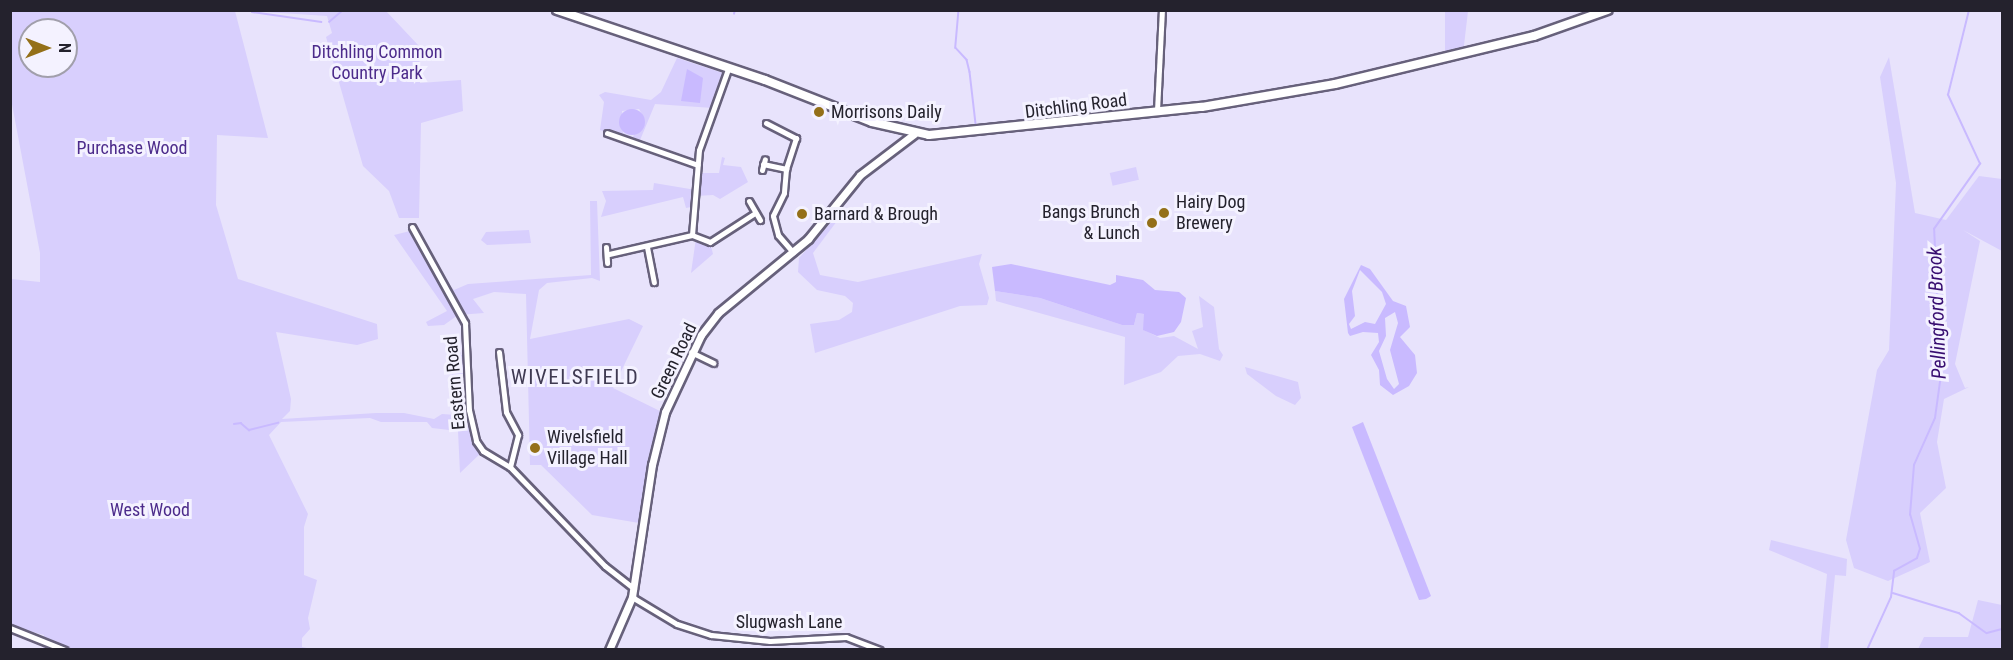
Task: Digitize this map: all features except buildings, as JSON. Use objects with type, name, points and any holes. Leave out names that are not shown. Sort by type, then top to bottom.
[{"type":"main road","name":"Ditchling Road","points":[[557,10],[914,134],[1002,129],[1156,111],[1335,84],[1534,36],[1608,10]]},
{"type":"street","points":[[1156,111],[1162,10]]},
{"type":"street","points":[[692,235],[699,150],[728,69]]},
{"type":"street","points":[[766,123],[796,138],[786,169],[784,193],[773,216],[778,235],[793,252]]},
{"type":"street","points":[[608,133],[698,165]]},
{"type":"street","name":"Green Road","points":[[609,650],[634,589],[654,453],[665,412],[691,352],[718,313],[793,252],[825,220],[860,175],[914,134]]},
{"type":"street","points":[[612,143],[615,136]]},
{"type":"street","points":[[763,164],[786,169]]},
{"type":"street","points":[[749,201],[760,220]]},
{"type":"street","points":[[609,254],[692,235],[710,242],[755,213]]},
{"type":"street","name":"Eastern Road","points":[[412,227],[465,323],[471,431],[483,451],[510,467],[605,567],[634,589]]},
{"type":"street","points":[[606,247],[609,254],[608,263]]},
{"type":"street","points":[[647,247],[654,282]]},
{"type":"street","points":[[500,352],[506,412],[518,435],[510,467]]},
{"type":"street","points":[[691,352],[714,363]]},
{"type":"street","name":"Slugwash Lane","points":[[632,597],[677,624],[711,635],[770,641],[846,636],[880,650]]},
{"type":"street","points":[[10,628],[65,650]]},
{"type":"green space","name":"West Wood","points":[[11,11],[235,11],[268,138],[217,135],[216,205],[238,279],[377,324],[378,339],[357,345],[276,332],[291,399],[290,411],[282,419],[376,413],[404,413],[434,419],[442,414],[456,415],[450,355],[465,355],[471,431],[483,451],[460,473],[458,431],[432,428],[427,422],[381,422],[370,418],[281,422],[269,435],[308,514],[304,527],[304,575],[317,580],[308,618],[310,629],[302,638],[302,647],[312,649],[43,649],[44,635],[11,626],[11,279],[40,282],[40,253],[11,99]]},
{"type":"green space","name":"Ditchling Common Country Park","points":[[251,11],[386,11],[419,46],[420,83],[461,80],[463,111],[421,123],[419,218],[399,218],[389,191],[363,166],[326,37],[332,33],[327,16]]},
{"type":"green space","points":[[1445,11],[1468,11],[1463,54],[1445,59]]},
{"type":"green space","points":[[1889,57],[1915,213],[1946,220],[1979,176],[2002,179],[2002,251],[1963,230],[1980,241],[1955,364],[1965,388],[1969,387],[1944,399],[1937,442],[1946,488],[1920,513],[1930,562],[1888,581],[1854,568],[1846,540],[1877,370],[1889,350],[1896,183],[1880,77]]},
{"type":"green space","points":[[677,58],[726,74],[713,108],[655,104],[638,145],[600,130],[604,102],[599,95],[605,92],[651,100],[661,92]],"holes":[[[639,109],[642,114],[633,137],[623,133],[622,111]]]},
{"type":"green space","points":[[722,157],[725,158],[723,165],[741,167],[748,182],[720,199],[713,195],[696,196],[696,206],[686,208],[683,197],[601,217],[606,201],[602,191],[653,190],[654,183],[696,190],[698,173],[719,173]]},
{"type":"green space","points":[[1136,167],[1139,180],[1113,186],[1110,173]]},
{"type":"green space","points":[[590,201],[597,201],[600,281],[592,278],[547,283],[539,290],[530,339],[629,319],[643,326],[613,388],[662,412],[639,523],[592,515],[541,465],[530,465],[526,294],[494,292],[473,299],[484,313],[458,315],[444,325],[428,326],[426,322],[447,311],[394,235],[410,231],[426,259],[454,290],[468,284],[591,275]]},
{"type":"green space","points":[[834,219],[837,221],[813,253],[820,275],[858,282],[982,254],[979,264],[989,298],[987,305],[960,306],[815,353],[810,324],[839,320],[852,312],[853,303],[845,296],[817,290],[798,272],[799,258]]},
{"type":"green space","points":[[529,230],[531,243],[487,245],[481,240],[486,232]]},
{"type":"green space","points":[[696,238],[710,242],[713,254],[691,273]]},
{"type":"green space","points":[[995,291],[1040,298],[1122,325],[1134,325],[1137,313],[1144,314],[1144,330],[1160,338],[1174,336],[1198,349],[1192,331],[1203,327],[1199,296],[1214,307],[1219,349],[1223,355],[1220,361],[1200,354],[1178,356],[1161,372],[1124,385],[1125,337],[996,301]]},
{"type":"green space","points":[[1245,367],[1298,382],[1301,398],[1295,405],[1276,396],[1247,374]]},
{"type":"green space","points":[[1771,540],[1847,559],[1846,576],[1835,575],[1828,649],[1820,649],[1827,574],[1769,550]]},
{"type":"green space","points":[[1978,600],[2002,605],[2002,649],[1918,649],[1924,637],[1968,637]]},
{"type":"shaded area","points":[[687,69],[703,78],[700,103],[681,101]]},
{"type":"shaded area","points":[[632,109],[641,113],[645,122],[641,131],[632,135],[623,131],[619,122],[623,113]]},
{"type":"shaded area","points":[[1011,264],[1110,285],[1116,282],[1116,275],[1143,280],[1155,290],[1179,292],[1186,298],[1181,322],[1174,332],[1157,336],[1143,330],[1144,314],[1137,313],[1134,325],[1122,325],[1040,298],[995,291],[992,267]]},
{"type":"shaded area","points":[[1361,265],[1370,269],[1393,301],[1406,306],[1410,327],[1400,337],[1415,355],[1417,373],[1409,386],[1393,395],[1380,385],[1379,370],[1371,355],[1379,342],[1378,333],[1363,332],[1350,336],[1344,299]],"holes":[[[1360,270],[1382,292],[1386,304],[1375,324],[1365,322],[1351,329],[1349,324],[1355,316],[1352,291]],[[1395,312],[1398,323],[1390,350],[1399,384],[1394,389],[1387,379],[1379,351],[1386,336],[1385,318]]]},
{"type":"shaded area","points":[[1363,422],[1431,596],[1426,599],[1419,600],[1352,427]]},
{"type":"waterway","points":[[734,14],[735,10]]},
{"type":"waterway","points":[[959,10],[956,48],[967,60],[976,124]]},
{"type":"waterway","name":"Pellingford Brook","points":[[1867,650],[1891,597],[1894,571],[1917,558],[1920,549],[1910,515],[1914,465],[1935,418],[1941,375],[1934,229],[1980,164],[1948,95],[1969,10]]},
{"type":"waterway","points":[[252,12],[321,22]]},
{"type":"waterway","points":[[329,22],[341,12]]},
{"type":"waterway","points":[[234,424],[241,423],[249,430],[278,423]]},
{"type":"waterway","points":[[1893,593],[1959,613],[1987,633],[2002,629]]},
{"type":"place","name":"Morrisons Daily","points":[[819,112]]},
{"type":"place","name":"Hairy Dog Brewery","points":[[1164,213]]},
{"type":"place","name":"Barnard & Brough","points":[[802,214]]},
{"type":"place","name":"Bangs Brunch & Lunch","points":[[1152,223]]},
{"type":"place","name":"Wivelsfield Village Hall","points":[[535,448]]},
{"type":"district","name":"WIVELSFIELD","points":[[575,377]]},
{"type":"park label","name":"Purchase Wood","points":[[132,148]]}]
